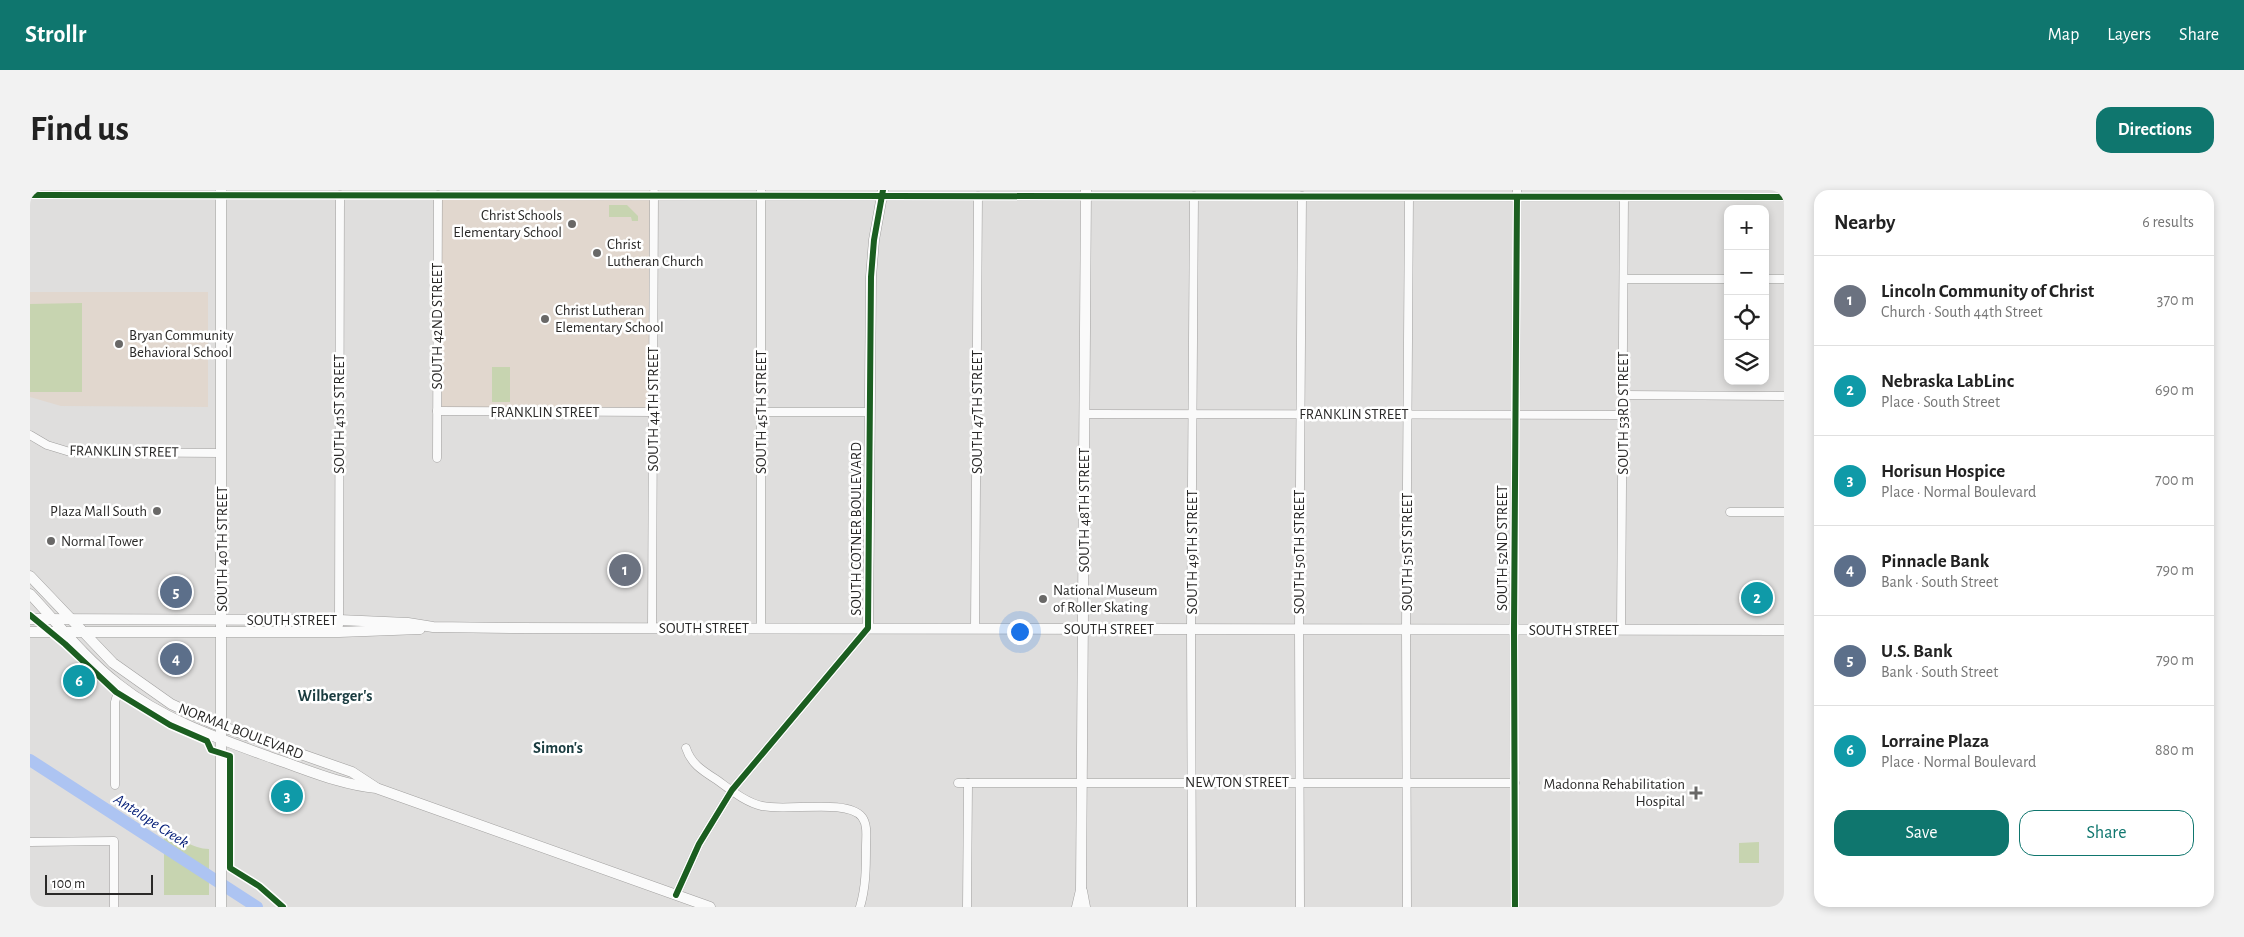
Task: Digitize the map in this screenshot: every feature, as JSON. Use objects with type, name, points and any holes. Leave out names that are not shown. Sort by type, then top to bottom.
[{"type":"main road","name":"SOUTH 40TH STREET","points":[[221,192],[221,907]]},
{"type":"main road","name":"SOUTH COTNER BOULEVARD","points":[[868,628],[870,277],[882,193]]},
{"type":"main road","name":"SOUTH 48TH STREET","points":[[1077,907],[1081,890],[1086,193]]},
{"type":"main road","name":"NORMAL BOULEVARD","points":[[30,576],[113,663],[148,690],[178,708],[221,726],[352,772],[376,788]]},
{"type":"main road","name":"NORMAL BOULEVARD","points":[[30,594],[65,632],[120,685],[180,721],[221,739],[343,782],[376,788],[710,907]]},
{"type":"main road","name":"SOUTH STREET","points":[[30,619],[339,620],[408,623],[433,627],[1784,630]]},
{"type":"main road","name":"SOUTH STREET","points":[[30,632],[340,632],[416,630],[433,627]]},
{"type":"main road","name":"SOUTH 48TH STREET","points":[[1081,890],[1085,907]]},
{"type":"street","points":[[30,195],[221,192],[340,195],[654,192],[882,193],[978,196],[1086,193],[1194,196],[1409,196],[1516,193],[1624,197],[1784,197]]},
{"type":"street","name":"SOUTH 44TH STREET","points":[[652,628],[654,192]]},
{"type":"street","name":"SOUTH 45TH STREET","points":[[761,628],[762,193]]},
{"type":"street","name":"SOUTH 52ND STREET","points":[[1515,907],[1516,193]]},
{"type":"street","name":"SOUTH 41ST STREET","points":[[340,195],[340,632]]},
{"type":"street","name":"SOUTH 42ND STREET","points":[[437,458],[438,195]]},
{"type":"street","name":"SOUTH 47TH STREET","points":[[975,629],[978,196]]},
{"type":"street","name":"SOUTH 49TH STREET","points":[[1192,907],[1191,629],[1194,196]]},
{"type":"street","name":"SOUTH 50TH STREET","points":[[1300,907],[1299,629],[1302,196]]},
{"type":"street","name":"SOUTH 51ST STREET","points":[[1407,907],[1406,629],[1409,196]]},
{"type":"street","name":"SOUTH 53RD STREET","points":[[1621,630],[1624,197]]},
{"type":"street","points":[[1624,279],[1724,279]]},
{"type":"street","points":[[1769,279],[1784,279]]},
{"type":"street","points":[[1623,396],[1784,396]]},
{"type":"street","name":"FRANKLIN STREET","points":[[437,411],[653,412]]},
{"type":"street","points":[[762,412],[869,412]]},
{"type":"street","name":"FRANKLIN STREET","points":[[1085,414],[1623,415]]},
{"type":"street","name":"FRANKLIN STREET","points":[[30,434],[47,445],[70,452],[221,453]]},
{"type":"street","points":[[1730,512],[1784,512]]},
{"type":"street","name":"SOUTH COTNER BOULEVARD","points":[[676,895],[700,841],[732,790],[868,628]]},
{"type":"street","points":[[115,785],[115,702],[120,685]]},
{"type":"street","points":[[686,748],[695,765],[746,800],[762,806],[844,808],[854,811],[862,817],[866,828],[866,870],[860,907]]},
{"type":"street","name":"NEWTON STREET","points":[[958,783],[1515,783]]},
{"type":"street","points":[[967,907],[968,783]]},
{"type":"street","points":[[30,842],[114,841],[114,907]]},
{"type":"shaded area","name":"Christ Lutheran Elementary School","points":[[438,195],[654,195],[653,412],[437,411]]},
{"type":"shaded area","name":"Bryan Community Behavioral School","points":[[30,292],[208,292],[208,407],[61,406],[30,397]]},
{"type":"green space","points":[[609,205],[627,205],[638,216],[638,221],[632,221],[631,217],[609,217]]},
{"type":"green space","points":[[82,303],[82,392],[30,392],[30,304]]},
{"type":"green space","points":[[492,367],[510,367],[510,402],[492,402]]},
{"type":"green space","points":[[164,836],[209,849],[209,895],[164,895]]},
{"type":"green space","points":[[1759,842],[1759,863],[1739,863],[1739,843]]},
{"type":"waterway","name":"Antelope Creek","points":[[30,760],[257,907]]},
{"type":"cycle path","points":[[676,895],[699,844],[732,790],[868,628],[871,277],[874,240],[883,190]]},
{"type":"cycle path","points":[[30,195],[1784,197]]},
{"type":"cycle path","points":[[1515,907],[1514,630],[1517,197]]},
{"type":"cycle path","points":[[30,615],[65,644],[116,692],[170,725],[207,741],[211,750],[230,756],[230,868],[259,886],[283,907]]},
{"type":"place","name":"Christ Schools Elementary School","points":[[572,224]]},
{"type":"place","name":"Christ Lutheran Church","points":[[597,253]]},
{"type":"place","name":"Christ Lutheran Elementary School","points":[[545,319]]},
{"type":"place","name":"Bryan Community Behavioral School","points":[[119,344]]},
{"type":"place","name":"Plaza Mall South","points":[[157,511]]},
{"type":"place","name":"Normal Tower","points":[[51,541]]},
{"type":"place","name":"Lincoln Community of Christ","points":[[625,570]]},
{"type":"place","name":"U.S. Bank","points":[[176,592]]},
{"type":"place","name":"Nebraska LabLinc","points":[[1757,598]]},
{"type":"place","name":"National Museum of Roller Skating","points":[[1043,599]]},
{"type":"place","name":"Pinnacle Bank","points":[[176,659]]},
{"type":"place","name":"Lorraine Plaza","points":[[79,681]]},
{"type":"place","name":"Madonna Rehabilitation Hospital","points":[[1696,793]]},
{"type":"place","name":"Horisun Hospice","points":[[287,796]]},
{"type":"district","name":"Wilberger's","points":[[335,695]]},
{"type":"district","name":"Simon's","points":[[558,747]]}]
